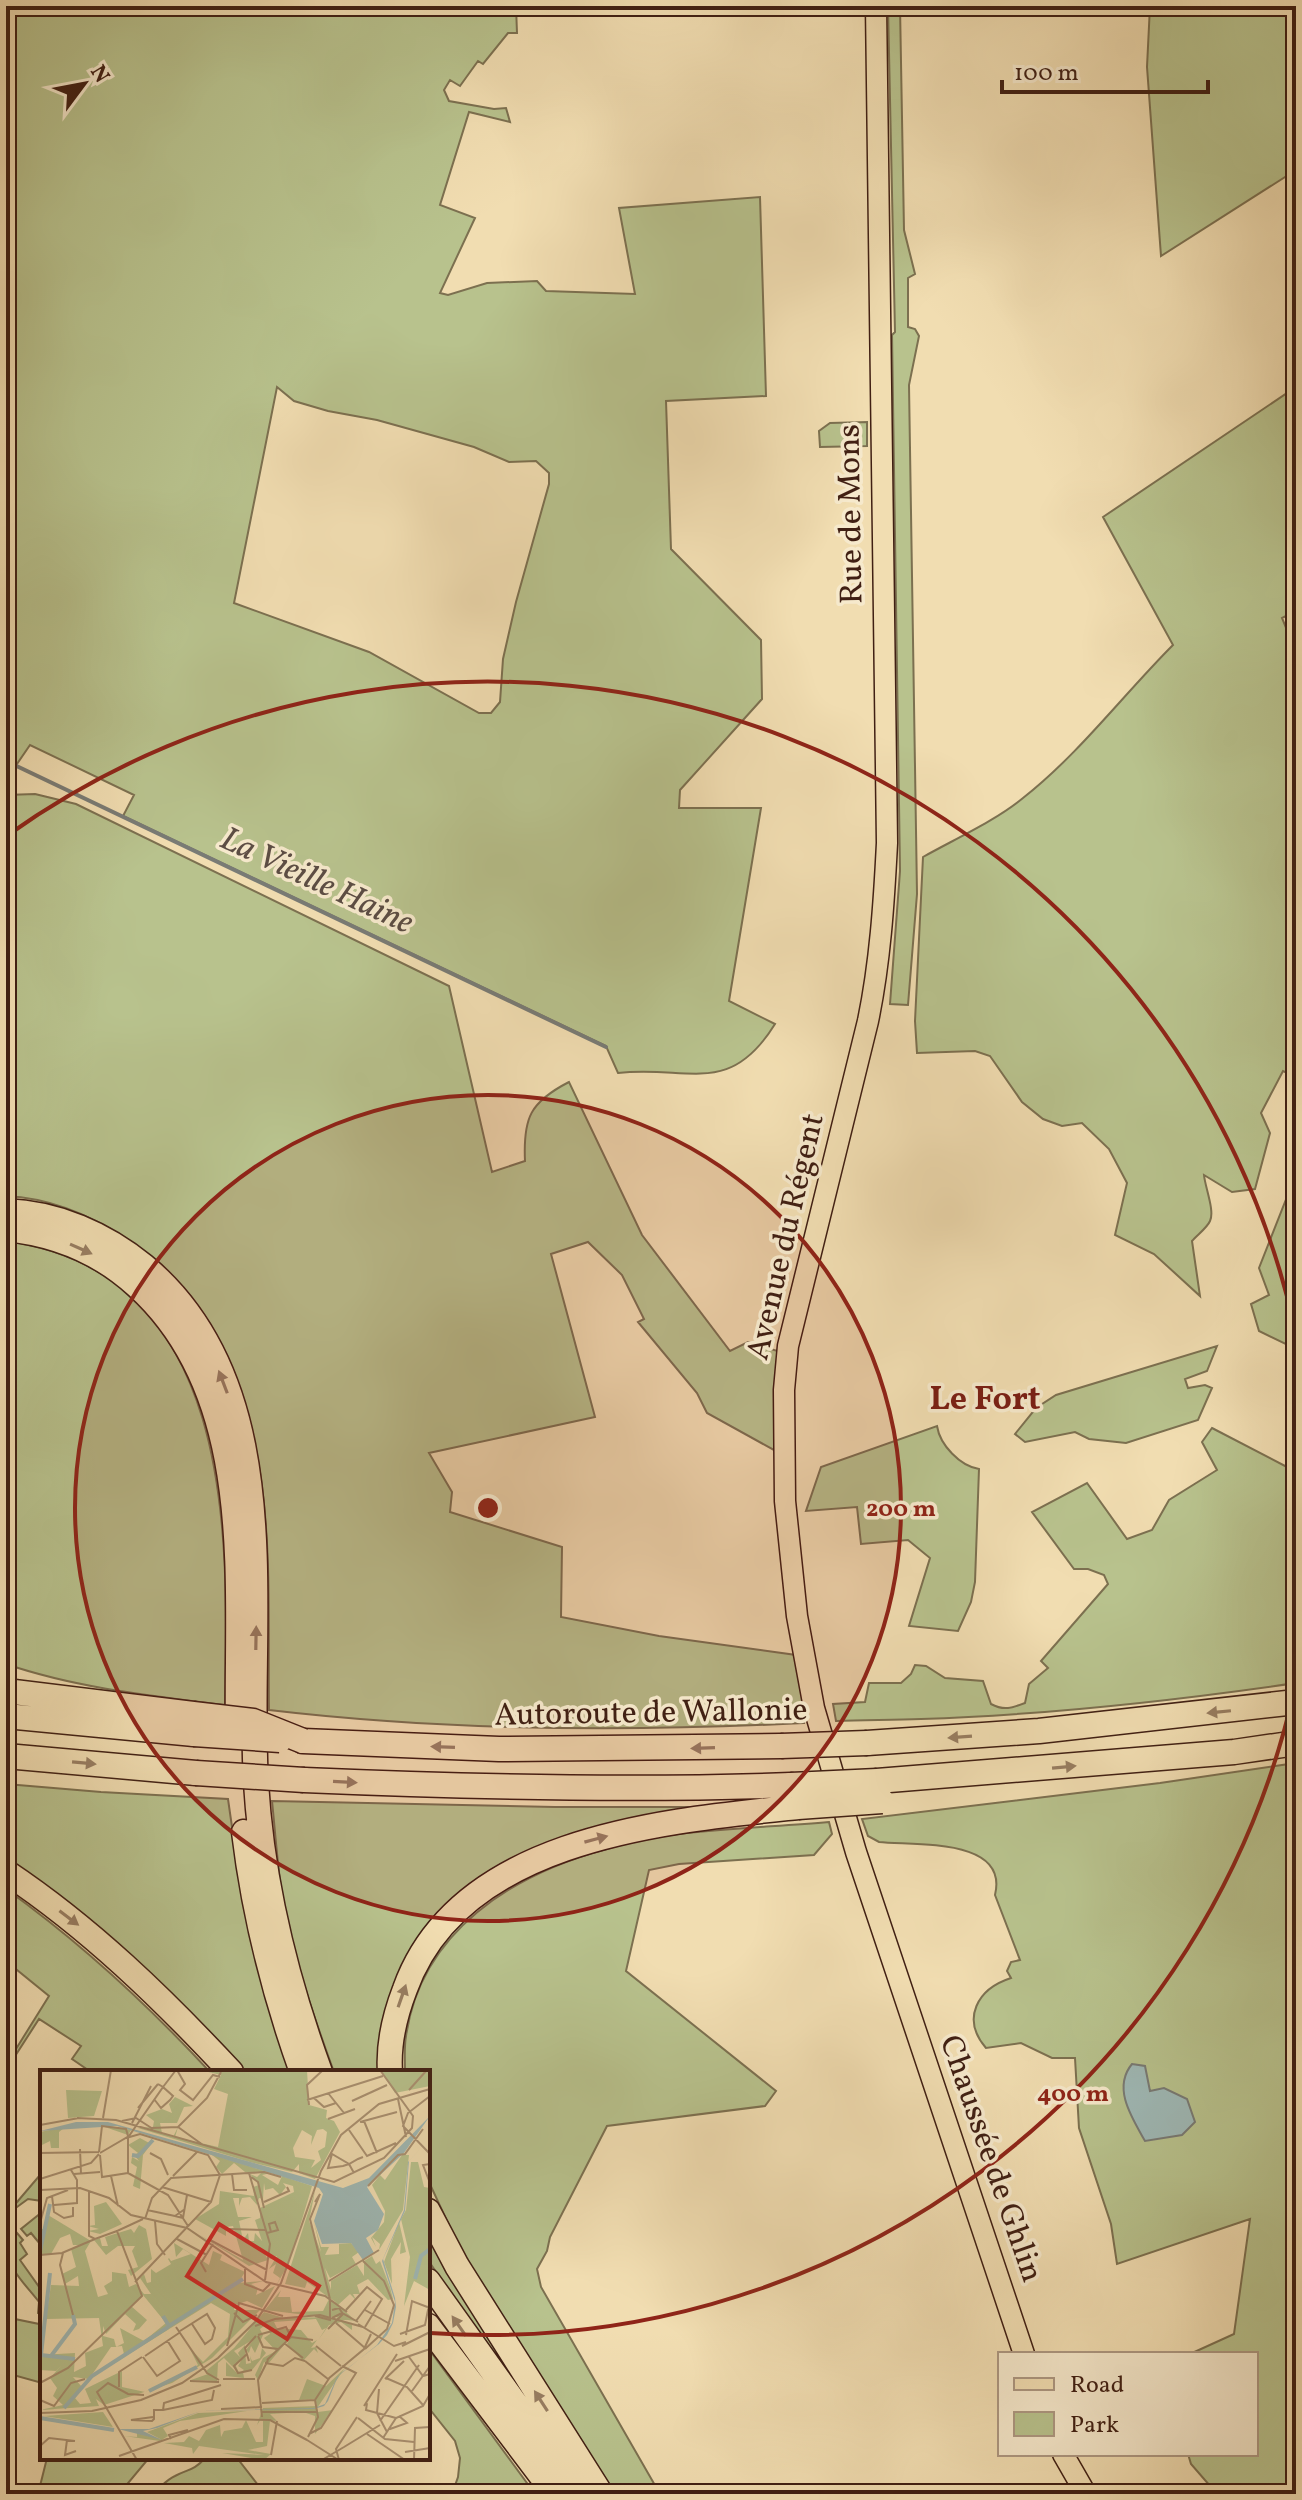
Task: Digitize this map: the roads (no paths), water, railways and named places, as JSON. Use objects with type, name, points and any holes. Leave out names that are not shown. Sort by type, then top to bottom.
[{"type":"highway","points":[[6,1211],[55,1218],[82,1227],[109,1241],[155,1275],[184,1309],[204,1340],[231,1403],[246,1464],[253,1515],[256,1782],[262,1848],[289,1978],[319,2070]]},
{"type":"highway","points":[[6,1229],[33,1232],[81,1248],[101,1258],[132,1281],[165,1314],[212,1403],[229,1468],[235,1520],[239,1785],[248,1867],[268,1965],[301,2070]]},
{"type":"highway","points":[[6,1675],[63,1689],[111,1706]]},
{"type":"highway","points":[[6,1691],[111,1706],[193,1724]]},
{"type":"highway","name":"Autoroute de Wallonie","points":[[6,1716],[193,1724],[303,1741],[499,1749],[781,1746],[1039,1731],[1296,1702]]},
{"type":"highway","points":[[6,1756],[304,1780],[511,1788],[688,1789],[794,1796],[880,1791],[931,1778],[1234,1752],[1296,1743]]},
{"type":"highway","points":[[390,2070],[392,2035],[399,2005],[409,1977],[425,1948],[444,1924],[498,1881],[525,1864],[593,1839],[723,1816],[794,1796]]},
{"type":"highway","points":[[6,1872],[100,1943],[229,2070]]},
{"type":"highway","points":[[430,2215],[481,2305],[601,2494]]},
{"type":"highway","points":[[430,2284],[580,2494]]},
{"type":"highway","points":[[430,2320],[451,2357]]},
{"type":"highway","points":[[430,2329],[555,2494]]},
{"type":"main road","name":"Rue de Mons","points":[[868,1021],[878,969],[887,843],[876,6]]},
{"type":"main road","name":"Avenue du Régent","points":[[868,1021],[788,1346],[783,1455],[785,1501],[803,1656],[830,1767],[899,1982]]},
{"type":"main road","name":"Chaussée de Ghlin","points":[[899,1982],[1023,2352]]},
{"type":"main road","points":[[1064,2456],[1086,2494]]},
{"type":"water","points":[[1132,2064],[1145,2066],[1150,2091],[1164,2088],[1187,2099],[1195,2122],[1182,2135],[1145,2141],[1130,2113],[1124,2093],[1126,2073]]},
{"type":"waterway","name":"La Vieille Haine","points":[[6,761],[606,1047]]},
{"type":"waterway","points":[[1290,1316],[1296,1313]]},
{"type":"district","name":"Le Fort","points":[[985,1400]]}]
